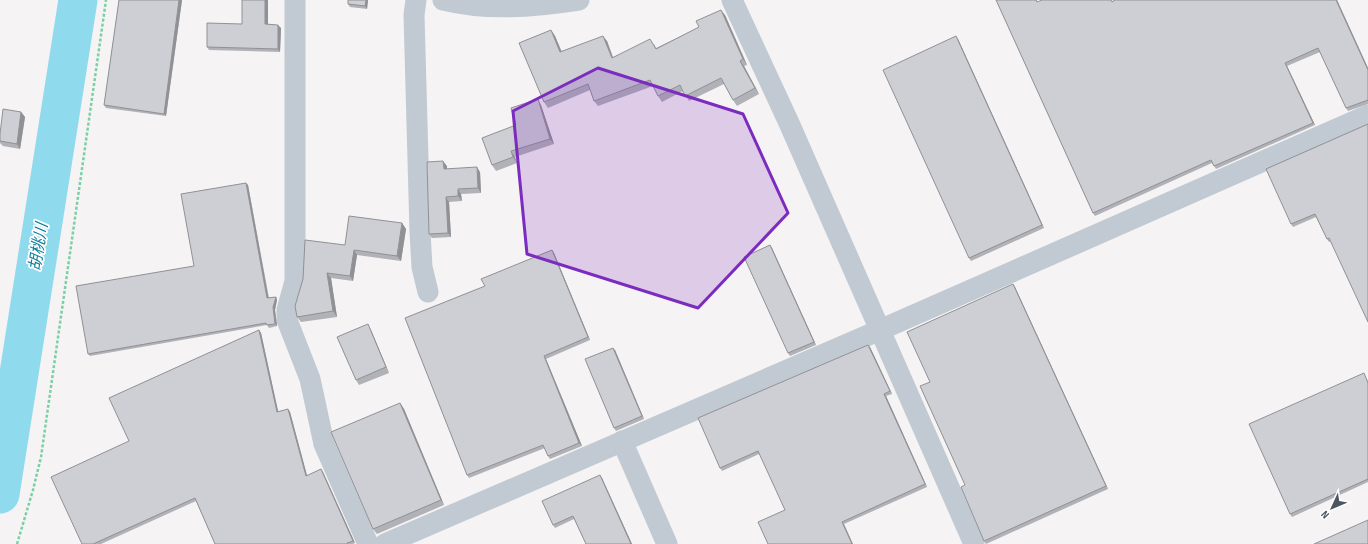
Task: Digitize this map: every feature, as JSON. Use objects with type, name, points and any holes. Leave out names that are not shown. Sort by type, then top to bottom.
[{"type":"street","points":[[295,0],[295,281],[287,310],[287,320],[310,379],[324,444],[368,544]]},
{"type":"street","points":[[416,0],[414,15],[420,232],[422,267],[428,292]]},
{"type":"street","points":[[443,0],[459,4],[498,7],[531,7],[579,0]]},
{"type":"street","points":[[732,0],[789,123],[974,544]]},
{"type":"street","points":[[384,544],[880,330],[1368,115]]},
{"type":"street","points":[[622,441],[667,544]]},
{"type":"path","points":[[17,544],[41,457],[106,0]]},
{"type":"highlighted area","points":[[598,68],[743,114],[788,213],[698,308],[527,254],[513,111]]},
{"type":"building","points":[[119,0],[179,0],[164,114],[104,105]]},
{"type":"building","points":[[242,0],[265,0],[265,24],[278,25],[278,49],[207,47],[207,23],[242,24]]},
{"type":"building","points":[[348,0],[366,0],[365,6],[348,4]]},
{"type":"building","points":[[996,0],[1036,0],[1037,2],[1042,0],[1111,0],[1112,2],[1115,0],[1336,0],[1368,70],[1368,100],[1346,108],[1318,48],[1285,63],[1313,123],[1214,166],[1211,160],[1093,213]]},
{"type":"building","points":[[721,10],[743,59],[740,61],[755,88],[733,100],[721,78],[685,96],[680,85],[658,96],[650,80],[594,101],[588,84],[544,102],[519,43],[551,30],[560,52],[603,36],[612,58],[650,39],[656,49],[699,27],[696,21]]},
{"type":"building","points":[[956,36],[1042,225],[969,258],[883,70]]},
{"type":"building","points":[[538,99],[550,139],[511,151],[513,157],[492,165],[482,138],[516,125],[511,108]]},
{"type":"building","points":[[3,109],[21,112],[17,144],[0,141]]},
{"type":"building","points":[[1368,124],[1368,322],[1329,238],[1327,239],[1315,214],[1291,224],[1266,169]]},
{"type":"building","points":[[443,161],[444,169],[477,167],[478,188],[458,189],[458,196],[446,197],[448,233],[429,234],[427,162]]},
{"type":"building","points":[[246,183],[267,298],[276,297],[273,307],[275,324],[267,325],[266,323],[88,354],[76,286],[194,266],[181,194]]},
{"type":"building","points":[[349,216],[402,223],[397,256],[354,250],[350,276],[327,273],[333,311],[297,317],[295,306],[303,279],[305,240],[345,245]]},
{"type":"building","points":[[770,245],[814,342],[788,353],[744,257]]},
{"type":"building","points":[[552,250],[588,337],[544,356],[579,443],[548,456],[543,445],[467,475],[405,318],[485,286],[481,279]]},
{"type":"building","points":[[1013,284],[1106,486],[984,541],[961,487],[965,485],[920,386],[930,382],[907,332]]},
{"type":"building","points":[[368,324],[386,367],[356,380],[337,337]]},
{"type":"building","points":[[259,330],[277,412],[288,409],[306,476],[321,469],[353,541],[347,544],[215,544],[195,498],[93,544],[82,544],[51,477],[129,441],[109,398]]},
{"type":"building","points":[[868,345],[890,391],[884,394],[925,484],[842,522],[852,544],[768,544],[758,522],[785,510],[758,451],[720,468],[698,418]]},
{"type":"building","points":[[613,348],[642,416],[614,428],[585,359]]},
{"type":"building","points":[[1364,373],[1368,383],[1368,479],[1290,514],[1249,424]]},
{"type":"building","points":[[400,403],[441,500],[373,529],[331,432]]},
{"type":"building","points":[[600,475],[631,544],[586,544],[573,516],[553,525],[542,501]]},
{"type":"building","points":[[1368,520],[1368,544],[1314,544]]},
{"type":"waterway","name":"胡桃川","points":[[0,494],[78,0]]}]
